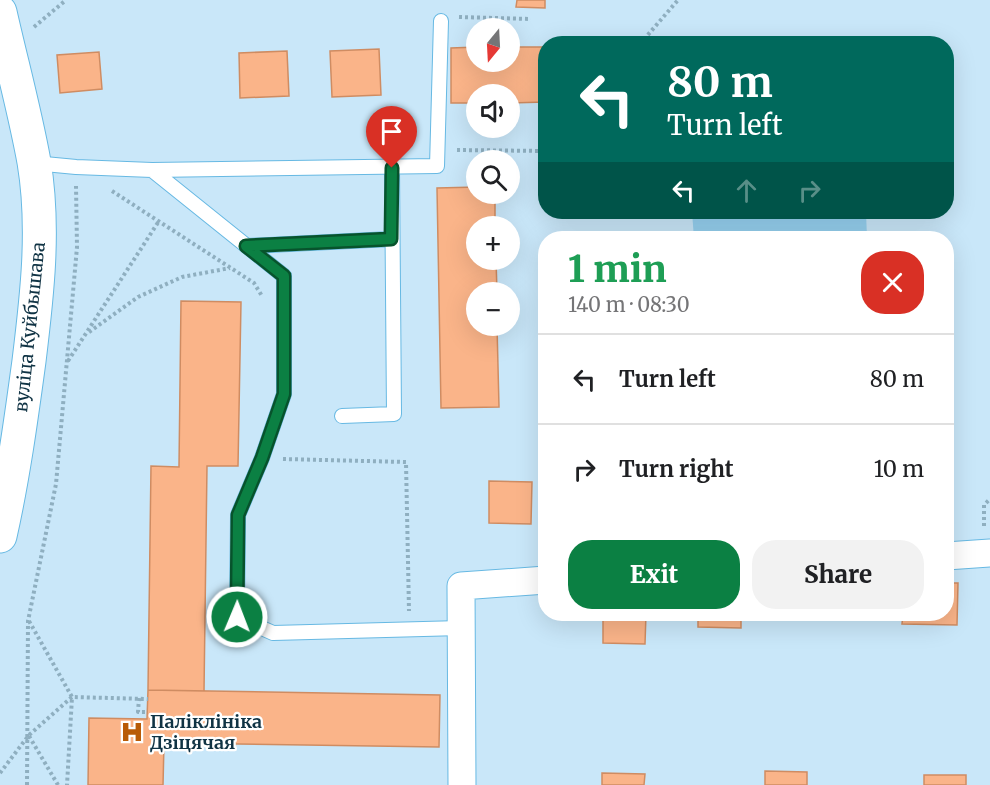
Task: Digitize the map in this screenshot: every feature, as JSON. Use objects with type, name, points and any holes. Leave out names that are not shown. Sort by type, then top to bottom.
[{"type":"main road","name":"вуліца Куйбышава","points":[[0,12],[34,163],[40,239],[35,310],[12,481],[0,536]]},
{"type":"street","points":[[954,555],[990,553]]},
{"type":"street","points":[[462,785],[461,586],[538,581]]},
{"type":"lane","points":[[34,163],[152,170],[437,166],[447,18]]},
{"type":"lane","points":[[342,416],[394,414],[392,168]]},
{"type":"lane","points":[[152,170],[284,276],[284,394],[262,458],[238,515],[237,617],[273,633],[461,628]]},
{"type":"lane","points":[[246,246],[391,239]]},
{"type":"path","points":[[32,28],[66,0]]},
{"type":"path","points":[[647,36],[678,0]]},
{"type":"path","points":[[447,18],[531,19]]},
{"type":"path","points":[[438,150],[538,151]]},
{"type":"path","points":[[76,167],[254,283],[263,298]]},
{"type":"path","points":[[27,785],[28,621],[56,484],[77,247],[76,167]]},
{"type":"path","points":[[67,362],[159,221]]},
{"type":"path","points":[[85,335],[138,297],[182,277],[231,268]]},
{"type":"path","points":[[262,458],[406,462],[409,630]]},
{"type":"path","points":[[28,621],[72,697],[67,785]]},
{"type":"path","points":[[0,773],[29,735],[72,697],[148,699]]},
{"type":"path","points":[[139,698],[138,712],[148,712]]},
{"type":"path","points":[[29,735],[58,785]]},
{"type":"shaded area","points":[[693,219],[866,219],[867,231],[693,231]]},
{"type":"building","points":[[517,0],[545,0],[545,8],[516,7]]},
{"type":"building","points":[[466,47],[466,72],[520,72],[520,47],[538,47],[538,102],[520,103],[520,84],[466,84],[466,103],[451,103],[451,48]]},
{"type":"building","points":[[379,49],[381,95],[332,97],[330,51]]},
{"type":"building","points":[[287,51],[289,96],[240,98],[239,53]]},
{"type":"building","points":[[99,52],[102,89],[60,93],[57,55]]},
{"type":"building","points":[[466,187],[466,204],[495,204],[495,216],[466,216],[466,270],[496,270],[497,282],[466,282],[466,336],[497,336],[499,407],[441,408],[437,188]]},
{"type":"building","points":[[181,301],[241,302],[238,466],[207,466],[204,691],[148,690],[151,466],[179,467]]},
{"type":"building","points":[[489,481],[532,482],[531,524],[489,523]]},
{"type":"building","points":[[954,583],[958,583],[957,625],[902,624],[902,621],[954,621]]},
{"type":"building","points":[[603,621],[646,621],[645,644],[603,643]]},
{"type":"building","points":[[698,621],[741,621],[741,628],[698,627]]},
{"type":"building","points":[[148,690],[440,695],[439,747],[164,743],[163,785],[88,785],[89,718],[147,719]]},
{"type":"building","points":[[765,771],[807,772],[807,785],[765,785]]},
{"type":"building","points":[[602,773],[645,774],[644,785],[602,785]]},
{"type":"building","points":[[924,775],[966,775],[966,785],[924,785]]},
{"type":"place","name":"Паліклініка Дзіцячая","points":[[132,732]]},
{"type":"route","points":[[237,617],[238,515],[262,458],[284,394],[284,276],[246,246],[391,239],[392,168]]}]
